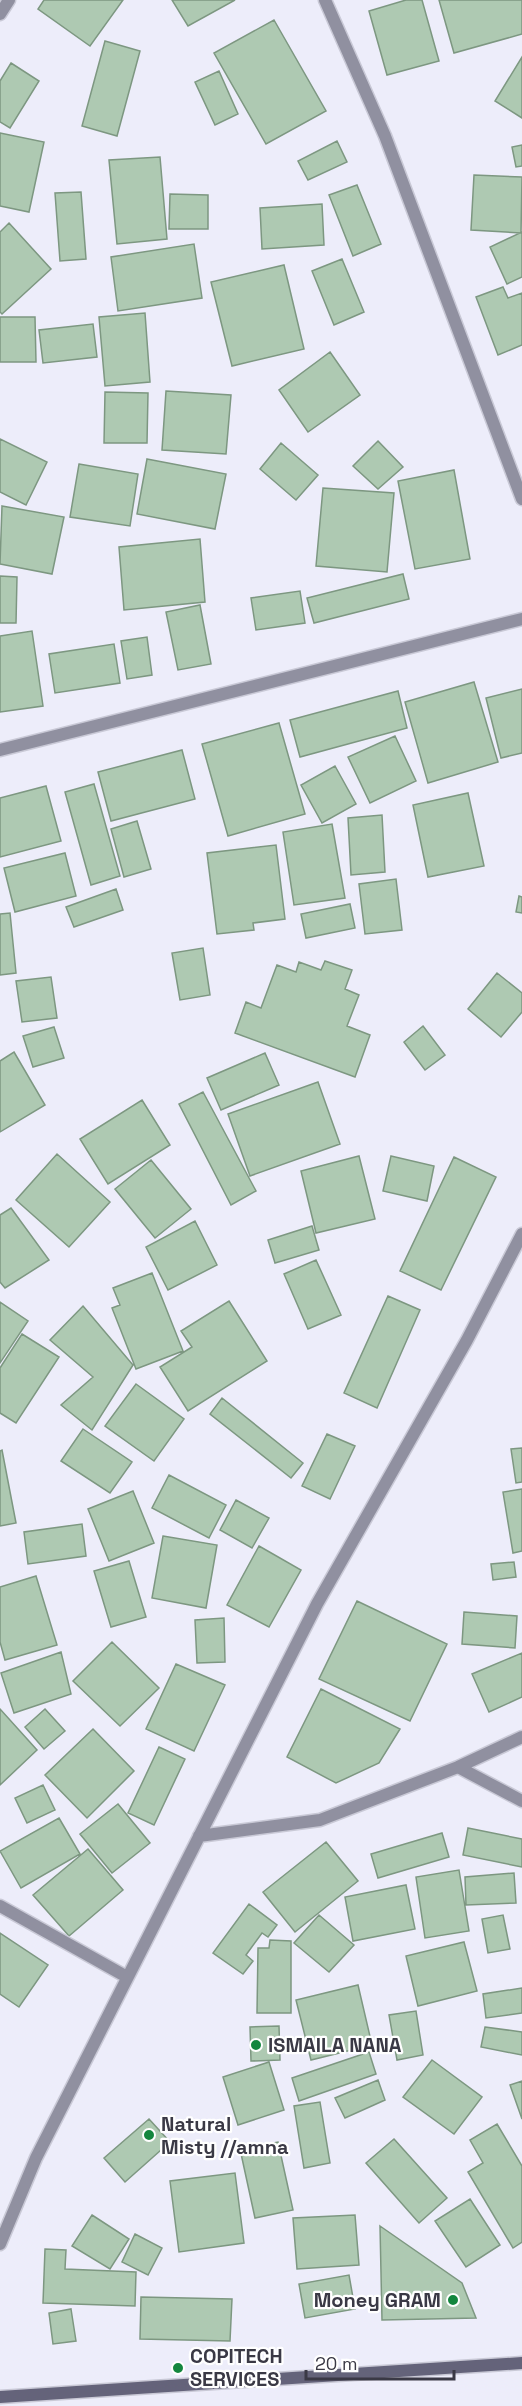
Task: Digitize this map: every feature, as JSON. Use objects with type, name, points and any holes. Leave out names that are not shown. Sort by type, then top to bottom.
[{"type":"main road","points":[[0,2397],[522,2363]]},
{"type":"street","points":[[0,14],[9,0]]},
{"type":"street","points":[[325,0],[385,136],[522,499]]},
{"type":"street","points":[[0,750],[522,619]]},
{"type":"street","points":[[0,2244],[36,2158],[317,1604],[467,1340],[522,1233]]},
{"type":"street","points":[[199,1836],[320,1820],[458,1767],[522,1737]]},
{"type":"street","points":[[458,1767],[522,1801]]},
{"type":"street","points":[[0,1906],[127,1977]]},
{"type":"building","points":[[44,0],[123,0],[90,46],[38,9]]},
{"type":"building","points":[[172,0],[235,0],[188,26]]},
{"type":"building","points":[[406,0],[422,0],[439,61],[387,75],[369,11]]},
{"type":"building","points":[[439,0],[522,0],[522,34],[454,53]]},
{"type":"building","points":[[274,20],[326,111],[266,144],[214,53]]},
{"type":"building","points":[[105,41],[140,51],[117,136],[82,126]]},
{"type":"building","points":[[522,57],[522,118],[495,101]]},
{"type":"building","points":[[11,63],[39,81],[10,128],[0,122],[0,81]]},
{"type":"building","points":[[219,71],[238,114],[215,125],[195,82]]},
{"type":"building","points":[[0,133],[44,142],[29,212],[0,206]]},
{"type":"building","points":[[337,141],[347,162],[308,180],[298,161]]},
{"type":"building","points":[[522,145],[522,166],[516,167],[512,147]]},
{"type":"building","points":[[160,157],[167,239],[117,244],[109,160]]},
{"type":"building","points":[[474,175],[522,177],[521,233],[471,230]]},
{"type":"building","points":[[357,185],[381,244],[353,256],[329,195]]},
{"type":"building","points":[[81,192],[86,259],[60,261],[55,193]]},
{"type":"building","points":[[170,194],[208,195],[208,229],[169,229]]},
{"type":"building","points":[[322,204],[324,245],[262,249],[260,208]]},
{"type":"building","points":[[9,223],[51,269],[2,314],[0,312],[0,232]]},
{"type":"building","points":[[522,232],[522,277],[507,284],[490,247]]},
{"type":"building","points":[[194,244],[202,298],[118,311],[111,257]]},
{"type":"building","points":[[342,259],[364,312],[334,325],[312,271]]},
{"type":"building","points":[[284,265],[304,349],[232,366],[211,282]]},
{"type":"building","points":[[503,287],[508,298],[522,293],[522,345],[498,355],[476,297]]},
{"type":"building","points":[[145,313],[150,382],[105,386],[99,317]]},
{"type":"building","points":[[0,317],[35,317],[36,362],[0,362]]},
{"type":"building","points":[[93,324],[97,357],[43,363],[39,330]]},
{"type":"building","points":[[330,352],[360,395],[308,432],[279,390]]},
{"type":"building","points":[[166,391],[231,395],[226,454],[162,450]]},
{"type":"building","points":[[105,392],[148,393],[147,443],[104,443]]},
{"type":"building","points":[[0,439],[47,462],[26,505],[0,492]]},
{"type":"building","points":[[378,441],[403,467],[378,489],[353,466]]},
{"type":"building","points":[[281,443],[318,475],[296,500],[260,469]]},
{"type":"building","points":[[147,459],[226,474],[215,529],[137,514]]},
{"type":"building","points":[[79,464],[138,474],[130,526],[70,517]]},
{"type":"building","points":[[454,470],[470,559],[415,569],[398,481]]},
{"type":"building","points":[[323,488],[394,493],[387,572],[316,566]]},
{"type":"building","points":[[2,506],[64,517],[52,574],[0,564]]},
{"type":"building","points":[[200,539],[205,602],[124,610],[119,547]]},
{"type":"building","points":[[403,574],[409,599],[314,623],[307,598]]},
{"type":"building","points":[[0,576],[17,577],[16,623],[0,623]]},
{"type":"building","points":[[300,591],[305,623],[256,630],[251,598]]},
{"type":"building","points":[[200,605],[211,664],[178,670],[166,612]]},
{"type":"building","points":[[32,631],[43,706],[0,712],[0,636]]},
{"type":"building","points":[[147,637],[152,675],[127,679],[121,641]]},
{"type":"building","points":[[114,644],[120,683],[55,693],[49,654]]},
{"type":"building","points":[[474,682],[498,762],[428,783],[405,702]]},
{"type":"building","points":[[522,689],[522,753],[501,758],[486,698]]},
{"type":"building","points":[[398,691],[407,728],[300,757],[290,720]]},
{"type":"building","points":[[279,723],[305,814],[228,836],[202,744]]},
{"type":"building","points":[[395,736],[416,781],[370,803],[348,757]]},
{"type":"building","points":[[182,750],[195,799],[111,821],[98,772]]},
{"type":"building","points":[[335,766],[356,804],[322,823],[301,785]]},
{"type":"building","points":[[94,784],[120,876],[91,885],[65,792]]},
{"type":"building","points":[[46,786],[61,841],[0,857],[0,798]]},
{"type":"building","points":[[468,793],[484,866],[428,877],[413,805]]},
{"type":"building","points":[[382,815],[385,872],[351,875],[348,818]]},
{"type":"building","points":[[137,821],[151,869],[124,877],[111,829]]},
{"type":"building","points":[[332,824],[345,898],[294,905],[283,832]]},
{"type":"building","points":[[276,845],[285,919],[253,923],[254,930],[217,934],[207,853]]},
{"type":"building","points":[[65,853],[76,896],[15,912],[4,868]]},
{"type":"building","points":[[396,879],[402,930],[365,934],[359,884]]},
{"type":"building","points":[[116,889],[123,910],[74,927],[66,907]]},
{"type":"building","points":[[519,896],[522,897],[522,913],[516,912]]},
{"type":"building","points":[[350,904],[355,928],[306,938],[301,914]]},
{"type":"building","points":[[10,913],[16,973],[0,975],[0,914]]},
{"type":"building","points":[[203,948],[210,995],[180,1000],[172,953]]},
{"type":"building","points":[[325,961],[352,970],[345,989],[359,995],[347,1026],[370,1035],[355,1077],[235,1033],[246,1002],[261,1008],[277,965],[296,972],[299,962],[321,970]]},
{"type":"building","points":[[497,973],[522,993],[522,1012],[501,1037],[468,1009]]},
{"type":"building","points":[[51,977],[57,1018],[22,1022],[16,981]]},
{"type":"building","points":[[423,1026],[445,1055],[425,1070],[404,1042]]},
{"type":"building","points":[[54,1027],[64,1058],[33,1067],[23,1036]]},
{"type":"building","points":[[14,1052],[45,1105],[0,1132],[0,1061]]},
{"type":"building","points":[[265,1053],[279,1085],[221,1110],[207,1078]]},
{"type":"building","points":[[318,1082],[340,1144],[250,1176],[228,1114]]},
{"type":"building","points":[[203,1092],[256,1191],[231,1205],[179,1104]]},
{"type":"building","points":[[142,1100],[170,1145],[108,1184],[80,1139]]},
{"type":"building","points":[[57,1154],[110,1202],[69,1247],[16,1200]]},
{"type":"building","points":[[359,1156],[375,1219],[316,1233],[301,1171]]},
{"type":"building","points":[[391,1156],[434,1166],[427,1201],[383,1191]]},
{"type":"building","points":[[454,1157],[496,1177],[441,1290],[400,1271]]},
{"type":"building","points":[[151,1160],[191,1209],[155,1238],[115,1189]]},
{"type":"building","points":[[11,1208],[49,1260],[5,1288],[0,1282],[0,1215]]},
{"type":"building","points":[[195,1221],[217,1265],[168,1290],[146,1247]]},
{"type":"building","points":[[312,1226],[319,1250],[275,1263],[268,1240]]},
{"type":"building","points":[[316,1260],[341,1315],[308,1329],[284,1274]]},
{"type":"building","points":[[152,1273],[183,1351],[136,1369],[112,1308],[120,1305],[113,1288]]},
{"type":"building","points":[[388,1296],[420,1310],[377,1408],[344,1393]]},
{"type":"building","points":[[229,1301],[267,1361],[188,1411],[160,1367],[192,1347],[181,1331]]},
{"type":"building","points":[[0,1302],[28,1321],[0,1363]]},
{"type":"building","points":[[83,1306],[133,1365],[92,1430],[61,1405],[93,1377],[50,1340]]},
{"type":"building","points":[[22,1334],[59,1357],[16,1423],[0,1413],[0,1368]]},
{"type":"building","points":[[136,1384],[184,1419],[154,1461],[105,1426]]},
{"type":"building","points":[[222,1398],[303,1463],[291,1478],[210,1414]]},
{"type":"building","points":[[83,1429],[132,1462],[110,1493],[61,1461]]},
{"type":"building","points":[[327,1434],[355,1446],[330,1499],[302,1486]]},
{"type":"building","points":[[522,1448],[522,1482],[516,1483],[511,1449]]},
{"type":"building","points":[[2,1450],[16,1523],[0,1526],[0,1451]]},
{"type":"building","points":[[169,1475],[226,1505],[209,1538],[152,1508]]},
{"type":"building","points":[[522,1489],[522,1551],[513,1553],[503,1492]]},
{"type":"building","points":[[133,1491],[154,1543],[109,1561],[88,1509]]},
{"type":"building","points":[[236,1500],[269,1518],[252,1548],[220,1530]]},
{"type":"building","points":[[82,1524],[86,1556],[28,1564],[24,1532]]},
{"type":"building","points":[[163,1536],[217,1545],[206,1608],[152,1598]]},
{"type":"building","points":[[259,1546],[301,1570],[269,1627],[227,1605]]},
{"type":"building","points":[[129,1561],[146,1617],[111,1627],[94,1571]]},
{"type":"building","points":[[514,1562],[516,1577],[493,1580],[491,1564]]},
{"type":"building","points":[[36,1576],[57,1645],[5,1660],[0,1642],[0,1587]]},
{"type":"building","points":[[357,1601],[447,1644],[410,1721],[319,1679]]},
{"type":"building","points":[[464,1612],[517,1616],[515,1648],[462,1644]]},
{"type":"building","points":[[224,1618],[225,1662],[197,1663],[195,1620]]},
{"type":"building","points":[[112,1642],[159,1688],[120,1726],[73,1681]]},
{"type":"building","points":[[61,1652],[71,1694],[14,1713],[1,1673]]},
{"type":"building","points":[[522,1653],[522,1697],[489,1712],[472,1674]]},
{"type":"building","points":[[176,1664],[225,1685],[194,1751],[146,1729]]},
{"type":"building","points":[[321,1689],[400,1729],[379,1763],[336,1783],[287,1757]]},
{"type":"building","points":[[0,1709],[37,1750],[0,1785]]},
{"type":"building","points":[[45,1709],[65,1731],[44,1749],[25,1727]]},
{"type":"building","points":[[93,1729],[134,1771],[87,1818],[45,1775]]},
{"type":"building","points":[[159,1747],[185,1759],[154,1825],[128,1813]]},
{"type":"building","points":[[43,1785],[55,1810],[27,1823],[15,1798]]},
{"type":"building","points":[[118,1804],[150,1843],[112,1873],[80,1834]]},
{"type":"building","points":[[59,1818],[80,1854],[21,1888],[0,1851]]},
{"type":"building","points":[[468,1828],[522,1839],[522,1867],[463,1855]]},
{"type":"building","points":[[442,1833],[449,1857],[378,1878],[371,1854]]},
{"type":"building","points":[[326,1842],[358,1881],[295,1932],[263,1892]]},
{"type":"building","points":[[88,1849],[123,1890],[69,1936],[33,1895]]},
{"type":"building","points":[[459,1870],[469,1931],[425,1938],[416,1877]]},
{"type":"building","points":[[514,1873],[516,1903],[466,1905],[465,1877]]},
{"type":"building","points":[[406,1885],[415,1929],[353,1941],[345,1897]]},
{"type":"building","points":[[249,1904],[277,1925],[268,1937],[262,1933],[246,1955],[253,1961],[243,1974],[213,1953]]},
{"type":"building","points":[[319,1915],[354,1945],[329,1972],[294,1943]]},
{"type":"building","points":[[503,1915],[510,1949],[488,1953],[482,1919]]},
{"type":"building","points":[[0,1933],[48,1965],[19,2007],[0,1994]]},
{"type":"building","points":[[270,1940],[291,1941],[291,2013],[257,2013],[258,1948],[269,1948]]},
{"type":"building","points":[[464,1942],[477,1991],[418,2006],[406,1956]]},
{"type":"building","points":[[358,1985],[372,2045],[311,2060],[296,2000]]},
{"type":"building","points":[[522,1988],[522,2013],[486,2018],[483,1994]]},
{"type":"building","points":[[416,2011],[423,2055],[397,2060],[389,2015]]},
{"type":"building","points":[[279,2026],[280,2060],[251,2061],[250,2027]]},
{"type":"building","points":[[485,2027],[522,2032],[522,2055],[481,2047]]},
{"type":"building","points":[[369,2052],[376,2074],[299,2101],[292,2078]]},
{"type":"building","points":[[432,2060],[482,2097],[454,2134],[403,2097]]},
{"type":"building","points":[[269,2062],[284,2110],[238,2125],[223,2077]]},
{"type":"building","points":[[378,2080],[385,2100],[345,2118],[335,2098]]},
{"type":"building","points":[[522,2081],[522,2119],[510,2085]]},
{"type":"building","points":[[320,2102],[330,2163],[304,2168],[294,2106]]},
{"type":"building","points":[[149,2119],[170,2142],[125,2182],[104,2158]]},
{"type":"building","points":[[497,2124],[522,2166],[522,2242],[513,2248],[468,2172],[483,2163],[470,2140]]},
{"type":"building","points":[[394,2139],[447,2198],[419,2223],[366,2163]]},
{"type":"building","points":[[278,2142],[293,2210],[255,2218],[240,2149]]},
{"type":"building","points":[[235,2173],[244,2243],[179,2252],[170,2181]]},
{"type":"building","points":[[470,2199],[500,2245],[466,2267],[435,2221]]},
{"type":"building","points":[[92,2215],[129,2239],[110,2269],[72,2246]]},
{"type":"building","points":[[355,2215],[359,2265],[297,2269],[293,2218]]},
{"type":"building","points":[[380,2226],[462,2283],[476,2318],[382,2320]]},
{"type":"building","points":[[135,2234],[162,2248],[148,2275],[122,2262]]},
{"type":"building","points":[[45,2249],[66,2250],[65,2269],[136,2272],[135,2306],[43,2303]]},
{"type":"building","points":[[349,2275],[355,2309],[305,2318],[299,2284]]},
{"type":"building","points":[[141,2297],[232,2299],[230,2341],[140,2339]]},
{"type":"building","points":[[71,2309],[76,2341],[53,2344],[49,2313]]},
{"type":"place","name":"ISMAILA NANA","points":[[256,2045]]},
{"type":"place","name":"Natural Misty //amna","points":[[149,2135]]},
{"type":"place","name":"Money GRAM","points":[[453,2300]]},
{"type":"place","name":"COPITECH SERVICES","points":[[178,2368]]}]
